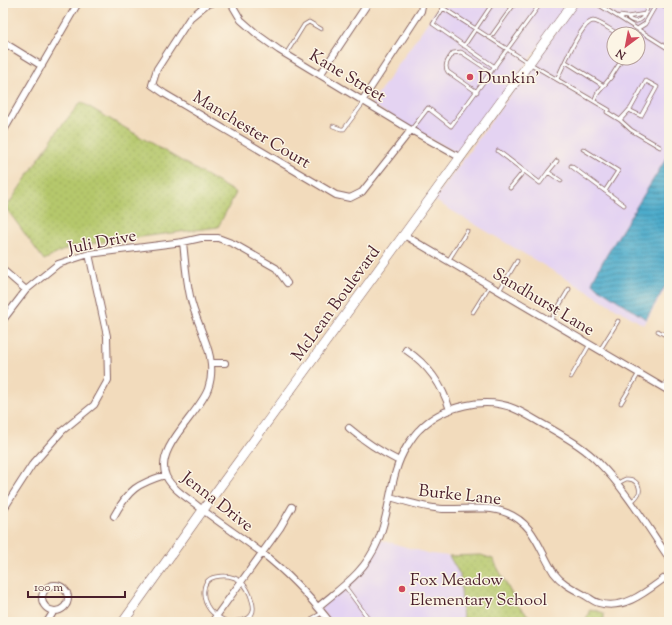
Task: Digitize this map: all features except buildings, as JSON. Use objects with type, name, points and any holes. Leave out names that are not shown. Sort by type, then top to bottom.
[{"type":"main road","name":"McLean Boulevard","points":[[123,622],[573,3]]},
{"type":"street","points":[[3,132],[78,3]]},
{"type":"street","name":"Manchester Court","points":[[211,3],[206,4],[190,18],[157,70],[152,85],[336,195],[350,198],[362,192],[411,130]]},
{"type":"street","name":"Kane Street","points":[[231,3],[241,20],[258,35],[286,54],[411,130],[461,158]]},
{"type":"street","points":[[320,75],[368,3]]},
{"type":"street","points":[[363,101],[422,10],[420,3]]},
{"type":"street","points":[[3,42],[42,66]]},
{"type":"street","name":"Sandhurst Lane","points":[[404,235],[667,390]]},
{"type":"street","name":"Juli Drive","points":[[3,320],[26,290],[58,264],[90,254],[183,242],[202,238],[218,238],[234,244],[276,268],[287,283]]},
{"type":"street","name":"Jenna Drive","points":[[183,242],[190,296],[208,346],[211,363],[211,376],[208,389],[200,403],[168,447],[164,461],[166,475],[179,492],[262,553],[285,572],[330,622]]},
{"type":"street","points":[[3,510],[32,465],[62,431],[94,405],[108,380],[107,336],[90,254]]},
{"type":"street","points":[[3,270],[26,290]]},
{"type":"street","points":[[406,350],[421,362],[434,376],[450,410]]},
{"type":"street","points":[[211,363],[225,363]]},
{"type":"street","points":[[667,390],[669,381]]},
{"type":"street","points":[[320,610],[344,585],[360,572],[371,557],[379,540],[400,461],[408,445],[419,429],[433,418],[450,410],[474,404],[495,403],[515,409],[588,452],[600,463],[617,484],[669,558]]},
{"type":"street","points":[[349,428],[386,455],[400,461]]},
{"type":"street","points":[[114,516],[122,501],[134,488],[147,481],[166,475]]},
{"type":"street","name":"Burke Lane","points":[[390,497],[427,507],[442,509],[492,509],[507,513],[521,521],[531,530],[555,573],[563,583],[599,603],[616,605],[634,599],[669,575]]},
{"type":"street","points":[[212,622],[280,528],[292,507]]},
{"type":"street","points":[[47,622],[54,611],[62,609],[65,606],[68,599],[63,588],[56,585],[51,586],[44,591],[42,600],[46,607],[54,611]]},
{"type":"lane","points":[[464,46],[493,3]]},
{"type":"lane","points":[[490,38],[515,3]]},
{"type":"lane","points":[[411,130],[428,108],[451,126],[541,3]]},
{"type":"lane","points":[[596,3],[603,5],[633,26]]},
{"type":"lane","points":[[618,16],[633,21],[639,21],[645,14],[648,6],[646,3]]},
{"type":"lane","points":[[642,26],[645,24],[658,3],[669,8]]},
{"type":"lane","points":[[495,67],[433,24],[443,8],[529,63],[594,101],[631,130],[660,148]]},
{"type":"lane","points":[[627,18],[645,14]]},
{"type":"lane","points":[[286,54],[304,25],[309,22],[322,29]]},
{"type":"lane","points":[[557,79],[584,28],[590,22],[598,22],[606,27]]},
{"type":"lane","points":[[646,35],[669,49]]},
{"type":"lane","points":[[477,92],[448,72],[446,65],[453,53],[461,52],[491,72]]},
{"type":"lane","points":[[566,62],[604,86]]},
{"type":"lane","points":[[594,101],[599,91],[618,66]]},
{"type":"lane","points":[[620,120],[629,110],[646,81],[657,87],[641,116],[629,110]]},
{"type":"lane","points":[[333,126],[341,130],[348,126],[363,101]]},
{"type":"lane","points":[[583,149],[618,171],[605,191]]},
{"type":"lane","points":[[498,151],[540,183],[557,161]]},
{"type":"lane","points":[[571,166],[624,205]]},
{"type":"lane","points":[[510,188],[524,171]]},
{"type":"lane","points":[[548,172],[561,181]]},
{"type":"lane","points":[[448,261],[467,231]]},
{"type":"lane","points":[[499,291],[517,262]]},
{"type":"lane","points":[[473,312],[490,285]]},
{"type":"lane","points":[[550,321],[569,289]]},
{"type":"lane","points":[[600,350],[618,321]]},
{"type":"lane","points":[[658,331],[669,337]]},
{"type":"lane","points":[[570,377],[590,344]]},
{"type":"lane","points":[[621,403],[639,373]]},
{"type":"lane","points":[[617,484],[626,479],[632,479],[639,486],[640,491],[630,502]]},
{"type":"lane","points":[[224,576],[232,577],[241,582],[248,589],[254,607],[251,615],[248,619],[229,622],[216,616],[209,609],[206,603],[204,594],[205,584],[207,581],[213,577],[224,576]]},
{"type":"lane","points":[[344,585],[371,622]]},
{"type":"lane","points":[[311,622],[320,610]]},
{"type":"shaded area","points":[[441,3],[570,3],[460,155],[371,104]]},
{"type":"shaded area","points":[[577,3],[669,3],[669,283],[644,325],[434,200]]},
{"type":"shaded area","name":"Fox Meadow Elementary School","points":[[381,540],[431,554],[449,556],[460,575],[463,622],[331,622],[320,608],[359,575]]},
{"type":"green space","points":[[81,102],[236,193],[218,227],[70,247],[44,260],[6,208],[58,130]]},
{"type":"green space","points":[[481,555],[493,559],[518,606],[536,622],[463,622],[460,575],[449,556]]},
{"type":"green space","points":[[590,609],[604,613],[604,622],[585,622]]},
{"type":"water","points":[[669,154],[669,280],[646,319],[597,287],[593,283],[593,280],[603,261]]},
{"type":"place","name":"Dunkin'","points":[[470,77]]},
{"type":"place","name":"Fox Meadow Elementary School","points":[[402,589]]}]
